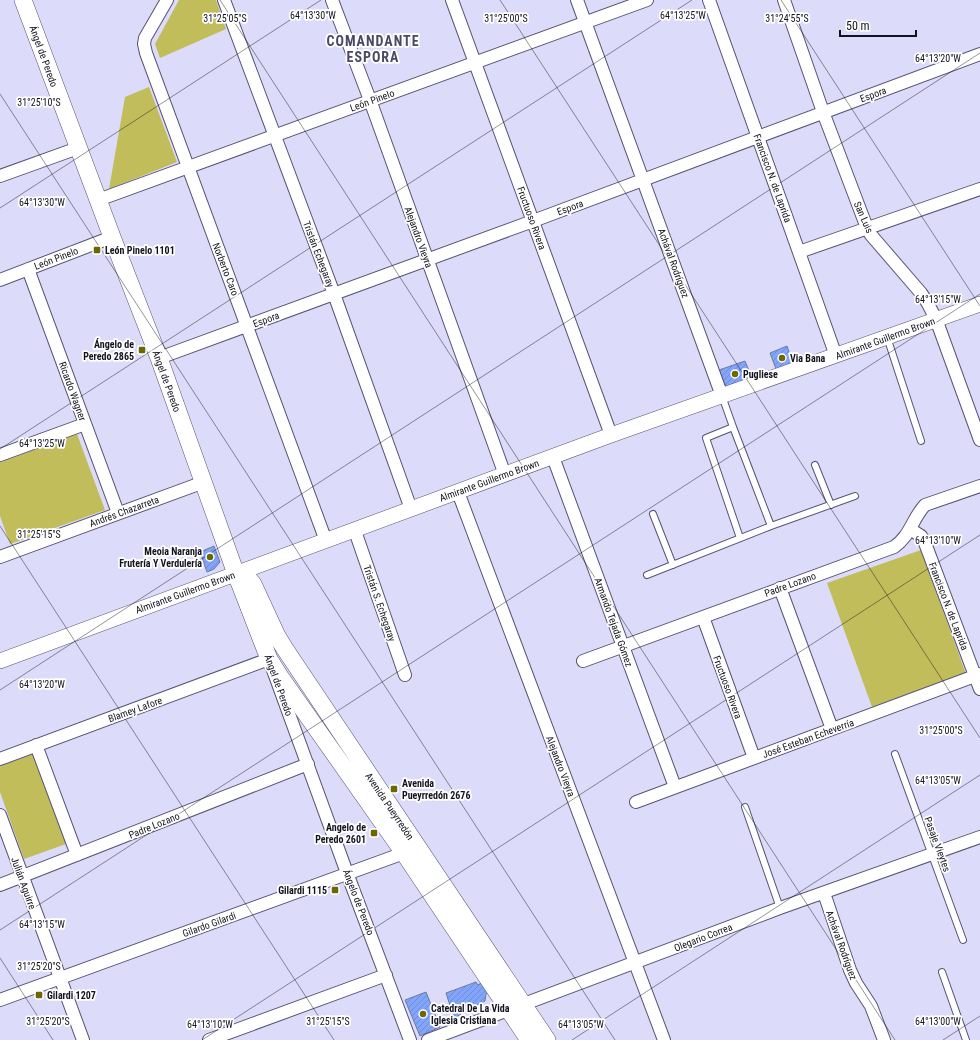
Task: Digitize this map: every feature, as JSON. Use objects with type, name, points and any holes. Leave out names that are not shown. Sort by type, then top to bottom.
[{"type":"main road","name":"Ángel de Peredo","points":[[23,0],[159,358],[236,574],[270,659]]},
{"type":"main road","name":"Avenida Pueyrredón","points":[[236,574],[247,577],[253,584],[277,636],[410,849],[517,1008],[547,1040]]},
{"type":"main road","name":"Avenida Pueyrredón","points":[[270,659],[290,691],[410,849]]},
{"type":"main road","name":"Avenida Pueyrredón","points":[[517,1008],[529,1040]]},
{"type":"street","name":"Norberto Caro","points":[[167,0],[145,38],[144,44],[188,168],[326,541]]},
{"type":"street","name":"Tristán Echegaray","points":[[224,0],[334,294],[412,509]]},
{"type":"street","name":"Alejandro Vieyra","points":[[332,0],[370,100],[505,474]]},
{"type":"street","name":"Fructuoso Rivera","points":[[452,0],[611,435]]},
{"type":"street","name":"Achával Rodríguez","points":[[577,0],[722,396]]},
{"type":"street","name":"León Pinelo","points":[[98,200],[647,0]]},
{"type":"street","name":"Francisco N. de Laprida","points":[[709,0],[836,356]]},
{"type":"street","name":"San Luis","points":[[784,0],[823,112],[867,228],[871,235],[927,302],[936,319],[980,440]]},
{"type":"street","name":"Espora","points":[[159,358],[533,221],[980,54]]},
{"type":"street","points":[[0,176],[78,148]]},
{"type":"street","points":[[799,252],[980,189]]},
{"type":"street","name":"León Pinelo","points":[[0,280],[112,237]]},
{"type":"street","name":"Ricardo Wagner","points":[[28,269],[118,513]]},
{"type":"street","name":"Almirante Guillermo Brown","points":[[0,661],[355,531],[611,435],[980,304]]},
{"type":"street","points":[[0,455],[85,424]]},
{"type":"street","name":"Armando Tejada Gómez","points":[[553,457],[675,787]]},
{"type":"street","name":"Andrés Chazarreta","points":[[1,552],[118,513],[204,482]]},
{"type":"street","name":"Padre Lozano","points":[[583,661],[894,547],[902,541],[920,511],[925,506],[980,486]]},
{"type":"street","name":"Alejandro Vieyra","points":[[458,492],[664,1040]]},
{"type":"street","name":"Francisco N. de Laprida","points":[[910,529],[921,536],[925,543],[978,675],[980,689]]},
{"type":"street","name":"Tristán S. Echegaray","points":[[355,531],[405,675]]},
{"type":"street","points":[[780,588],[832,729]]},
{"type":"street","name":"Fructuoso Rivera","points":[[703,617],[754,758]]},
{"type":"street","name":"Blamey Lafore","points":[[0,759],[270,659]]},
{"type":"street","name":"Ángel de Peredo","points":[[270,659],[308,764]]},
{"type":"street","name":"José Esteban Echeverría","points":[[636,802],[978,675]]},
{"type":"street","points":[[36,745],[77,855]]},
{"type":"street","name":"Padre Lozano","points":[[0,885],[308,764]]},
{"type":"street","name":"Ángelo de Peredo","points":[[308,764],[347,873],[410,1040]]},
{"type":"street","name":"Julián Aguirre","points":[[0,815],[83,1040]]},
{"type":"street","name":"Olegario Correa","points":[[428,1040],[517,1008],[780,908],[980,837]]},
{"type":"street","name":"Gilardo Gilardi","points":[[0,1000],[410,849]]},
{"type":"street","name":"Achával Rodríguez","points":[[824,893],[850,970],[856,983],[871,1006],[884,1040]]},
{"type":"street","points":[[209,1040],[386,974]]},
{"type":"lane","points":[[887,337],[921,441]]},
{"type":"lane","name":"Achával Rodríguez","points":[[722,396],[771,526]]},
{"type":"lane","points":[[733,427],[706,438],[740,538]]},
{"type":"lane","points":[[815,465],[831,505]]},
{"type":"lane","points":[[647,575],[771,526],[855,496]]},
{"type":"lane","points":[[653,514],[673,564]]},
{"type":"lane","name":"Pasaje Vieytes","points":[[895,754],[962,940]]},
{"type":"lane","points":[[745,807],[780,908]]},
{"type":"lane","points":[[942,972],[966,1040]]},
{"type":"shaded area","points":[[179,0],[216,0],[226,29],[160,58],[155,44]]},
{"type":"shaded area","points":[[149,87],[177,162],[109,189],[125,97]]},
{"type":"shaded area","points":[[77,434],[105,510],[10,544],[0,516],[0,462]]},
{"type":"shaded area","points":[[921,550],[966,674],[872,707],[827,583]]},
{"type":"shaded area","points":[[33,754],[66,844],[24,859],[0,792],[0,766]]},
{"type":"building","name":"Via Bana","points":[[787,346],[793,363],[776,369],[770,353]]},
{"type":"building","name":"Pugliese","points":[[745,361],[752,378],[726,388],[719,370]]},
{"type":"building","name":"Meoia Naranja Frutería Y Verdulería","points":[[214,546],[220,562],[214,569],[207,572],[200,552]]},
{"type":"building","points":[[476,982],[478,985],[481,983],[489,990],[486,994],[485,1001],[454,1018],[446,993]]},
{"type":"building","name":"Catedral De La Vida Iglesia Cristiana","points":[[426,992],[440,1027],[420,1036],[405,1000]]},
{"type":"place","name":"León Pinelo 1101","points":[[97,250]]},
{"type":"place","name":"Ángelo de Peredo 2865","points":[[142,350]]},
{"type":"place","name":"Via Bana","points":[[782,358]]},
{"type":"place","name":"Pugliese","points":[[735,374]]},
{"type":"place","name":"Meoia Naranja Frutería Y Verdulería","points":[[210,557]]},
{"type":"place","name":"Avenida Pueyrredón 2676","points":[[394,789]]},
{"type":"place","name":"Angelo de Peredo 2601","points":[[374,833]]},
{"type":"place","name":"Gilardi 1115","points":[[335,890]]},
{"type":"place","name":"Gilardi 1207","points":[[39,995]]},
{"type":"place","name":"Catedral De La Vida Iglesia Cristiana","points":[[423,1014]]},
{"type":"district","name":"COMANDANTE ESPORA","points":[[373,50]]}]
